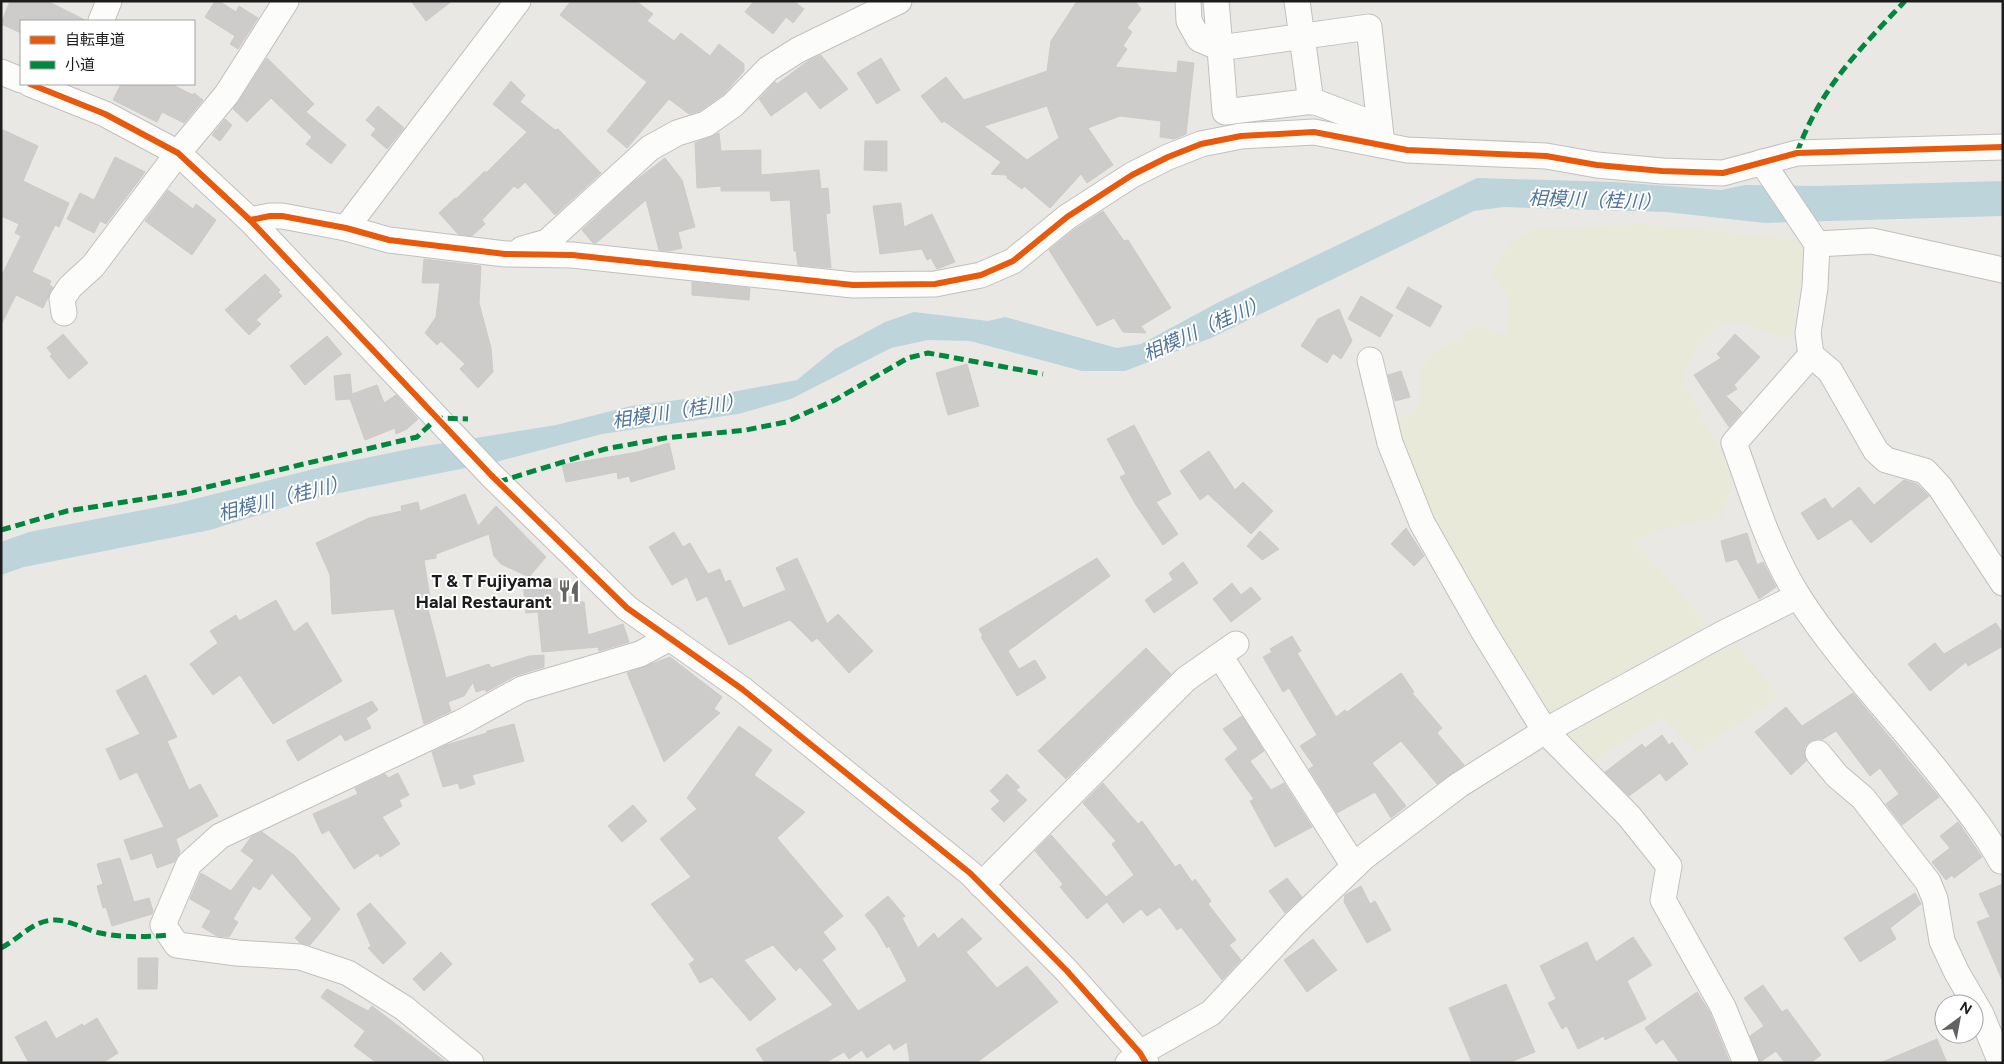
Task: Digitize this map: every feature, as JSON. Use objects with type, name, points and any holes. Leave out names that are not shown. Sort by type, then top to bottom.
[{"type":"street","points":[[101,20],[109,1]]},
{"type":"street","points":[[64,313],[62,300],[70,287],[93,266],[178,153],[227,94],[286,1]]},
{"type":"street","points":[[346,228],[518,1]]},
{"type":"street","points":[[505,254],[547,242],[650,148],[677,134],[706,124],[733,105],[768,70],[798,50],[899,1]]},
{"type":"street","points":[[1188,1],[1189,21],[1199,39],[1220,48],[1369,27],[1381,135]]},
{"type":"street","points":[[1216,1],[1225,112],[1311,102],[1381,135],[1407,150],[1546,156],[1597,165],[1662,171],[1723,173],[1766,169],[1797,153],[2003,147]]},
{"type":"street","points":[[1297,1],[1311,102]]},
{"type":"street","points":[[1,72],[20,80]]},
{"type":"street","points":[[36,85],[74,92],[104,114],[178,153],[250,220],[491,475],[628,608],[742,689],[970,874],[1067,971],[1138,1060],[1211,1013],[1294,924],[1354,866],[1451,791],[1545,731],[1720,635],[1798,596]]},
{"type":"street","points":[[250,220],[282,216],[346,228],[389,240],[505,254],[572,255],[853,285],[935,284],[981,275],[1013,260],[1066,217],[1132,175],[1168,157],[1201,144],[1241,136],[1314,132],[1381,135]]},
{"type":"street","points":[[1766,169],[1813,238],[1815,287],[1808,333],[1811,355],[1830,371],[1876,451],[1886,460],[1925,471],[1940,487],[2003,582]]},
{"type":"street","points":[[1813,238],[1872,241],[2003,270]]},
{"type":"street","points":[[1811,355],[1734,443],[1769,541],[1798,596],[1871,692],[1914,741],[1949,786],[2003,860]]},
{"type":"street","points":[[1370,360],[1390,443],[1422,523],[1484,632],[1545,731],[1628,816],[1669,866],[1663,900],[1723,1007],[1746,1063]]},
{"type":"street","points":[[470,1063],[404,1008],[348,974],[300,957],[237,953],[177,945],[163,925],[190,864],[220,836],[462,722],[522,689],[640,654],[670,638]]},
{"type":"street","points":[[981,885],[1186,679],[1228,650],[1354,866]]},
{"type":"street","points":[[1818,753],[1837,776],[1863,798],[1928,882],[1935,899],[1942,941],[1957,974],[1981,1014],[2002,1063]]},
{"type":"green space","points":[[1645,224],[1806,241],[1802,283],[1790,339],[1743,324],[1717,326],[1696,349],[1686,368],[1687,389],[1723,457],[1732,486],[1722,517],[1664,529],[1635,542],[1708,625],[1549,713],[1490,621],[1403,458],[1393,430],[1403,416],[1419,405],[1421,371],[1433,353],[1481,325],[1506,336],[1511,302],[1492,273],[1509,244],[1534,229]]},
{"type":"green space","points":[[1736,642],[1779,697],[1696,751],[1662,717],[1591,762],[1566,734]]},
{"type":"water","name":"相模川（桂川）","points":[[1477,178],[1615,182],[1721,190],[1745,185],[1817,186],[2003,181],[2003,216],[1765,223],[1666,212],[1503,207],[1474,211],[1211,338],[1125,371],[1082,371],[970,341],[928,340],[891,348],[791,399],[738,414],[602,434],[496,462],[314,498],[210,530],[24,567],[1,575],[1,542],[29,532],[179,503],[326,466],[419,447],[556,425],[631,406],[716,395],[797,380],[835,349],[885,322],[914,312],[988,321],[1005,317],[1117,348],[1141,344],[1217,303]]},
{"type":"building","points":[[10,1],[47,1],[85,20],[20,20],[20,33],[1,24]]},
{"type":"building","points":[[215,1],[219,1],[236,12],[239,6],[258,18],[238,49],[230,44],[235,36],[205,17]]},
{"type":"building","points":[[411,1],[452,1],[426,21]]},
{"type":"building","points":[[571,1],[636,1],[653,14],[647,21],[674,41],[681,33],[710,56],[719,44],[744,64],[744,71],[724,94],[700,111],[689,114],[669,99],[627,148],[607,131],[647,82],[560,15]]},
{"type":"building","points":[[754,1],[798,1],[796,3],[804,9],[793,23],[786,17],[773,34],[745,12]]},
{"type":"building","points":[[1077,1],[1135,1],[1141,9],[1127,28],[1132,32],[1123,46],[1127,49],[1115,67],[1177,73],[1178,61],[1194,63],[1186,134],[1174,139],[1160,137],[1161,121],[1120,116],[1088,128],[1113,165],[1087,183],[1081,174],[1050,208],[1024,186],[1022,189],[1007,178],[1007,175],[991,174],[1001,162],[944,121],[942,123],[921,96],[946,77],[964,100],[1047,71],[1051,41]],"holes":[[[1047,106],[1059,138],[1027,160],[984,126]]]},
{"type":"building","points":[[821,55],[848,89],[820,109],[806,91],[771,116],[759,99],[775,82],[777,84],[808,61]]},
{"type":"building","points":[[267,58],[314,104],[306,112],[346,145],[331,164],[306,144],[312,137],[271,98],[247,122],[233,109]]},
{"type":"building","points":[[881,58],[900,90],[877,104],[857,73]]},
{"type":"building","points":[[511,81],[525,95],[520,102],[555,130],[558,129],[601,173],[555,215],[525,182],[518,189],[514,186],[482,220],[485,224],[472,236],[458,234],[439,213],[485,171],[486,173],[527,132],[493,104]]},
{"type":"building","points":[[120,85],[173,85],[193,95],[194,93],[203,100],[184,123],[162,112],[157,122],[113,100]]},
{"type":"building","points":[[378,106],[404,128],[387,149],[371,135],[376,129],[366,120]]},
{"type":"building","points":[[225,119],[232,125],[220,141],[212,135]]},
{"type":"building","points":[[1,129],[38,146],[23,181],[69,203],[59,227],[55,225],[32,272],[51,281],[49,285],[53,287],[43,308],[16,295],[1,325],[1,277],[21,236],[15,233],[19,224],[1,216]]},
{"type":"building","points":[[719,133],[721,151],[761,150],[761,175],[819,170],[821,189],[828,188],[830,213],[826,214],[831,268],[798,265],[796,251],[794,251],[790,200],[771,201],[770,191],[721,191],[721,186],[697,188],[695,143]]},
{"type":"building","points":[[865,141],[887,141],[887,171],[864,170]]},
{"type":"building","points":[[115,157],[145,172],[106,224],[100,221],[94,233],[67,219],[80,193],[94,200]]},
{"type":"building","points":[[665,158],[682,180],[695,227],[678,232],[682,248],[669,251],[659,250],[646,200],[596,243],[593,243],[582,230],[631,184]]},
{"type":"building","points":[[168,190],[193,209],[196,204],[216,220],[192,255],[145,221]]},
{"type":"building","points":[[901,203],[904,227],[932,214],[955,262],[937,269],[931,258],[927,260],[922,249],[880,254],[873,206]]},
{"type":"building","points":[[1103,211],[1124,241],[1128,240],[1171,308],[1141,326],[1146,333],[1123,332],[1114,318],[1097,326],[1049,250],[1075,229]]},
{"type":"building","points":[[424,259],[481,266],[479,303],[491,348],[493,372],[478,388],[460,369],[465,364],[441,341],[437,345],[425,333],[436,317],[440,283],[422,283]]},
{"type":"building","points":[[265,274],[280,290],[278,292],[282,296],[256,320],[261,324],[249,335],[225,310]]},
{"type":"building","points":[[692,282],[750,288],[749,300],[692,295]]},
{"type":"building","points":[[1408,287],[1442,306],[1430,327],[1396,308]]},
{"type":"building","points":[[1361,296],[1393,315],[1380,337],[1348,319]]},
{"type":"building","points":[[1339,309],[1352,341],[1341,359],[1333,353],[1327,363],[1301,346],[1318,319]]},
{"type":"building","points":[[63,334],[88,363],[69,379],[50,356],[52,354],[47,348]]},
{"type":"building","points":[[1735,334],[1760,357],[1734,385],[1737,389],[1726,396],[1742,412],[1729,427],[1694,375],[1721,358],[1717,354]]},
{"type":"building","points":[[327,336],[342,354],[305,385],[290,366]]},
{"type":"building","points":[[967,364],[979,406],[948,415],[936,373]]},
{"type":"building","points":[[1401,371],[1410,397],[1395,401],[1388,375]]},
{"type":"building","points":[[350,374],[352,394],[377,385],[384,403],[396,395],[418,419],[407,429],[396,434],[395,428],[365,440],[350,399],[336,400],[334,376]]},
{"type":"building","points":[[1134,425],[1171,494],[1156,502],[1178,534],[1163,545],[1120,477],[1126,474],[1107,439]]},
{"type":"building","points":[[669,443],[675,469],[631,482],[629,476],[618,479],[617,472],[566,482],[562,465],[638,452]]},
{"type":"building","points":[[1209,451],[1235,490],[1243,482],[1273,511],[1251,534],[1208,494],[1200,500],[1180,471]]},
{"type":"building","points":[[1904,480],[1917,484],[1929,496],[1871,543],[1851,519],[1818,540],[1801,513],[1825,498],[1832,509],[1859,487],[1874,505]]},
{"type":"building","points":[[465,494],[478,526],[496,506],[546,557],[529,577],[501,564],[494,556],[489,534],[436,554],[436,558],[424,560],[431,604],[427,605],[446,678],[489,664],[491,668],[529,656],[544,655],[544,667],[515,676],[486,692],[486,689],[476,692],[473,682],[464,696],[448,702],[451,711],[424,724],[394,609],[332,614],[330,575],[316,543],[369,518],[402,511],[401,506],[418,502],[420,511]]},
{"type":"building","points":[[1406,528],[1424,556],[1414,566],[1391,544]]},
{"type":"building","points":[[1260,531],[1279,549],[1262,560],[1247,546]]},
{"type":"building","points":[[674,532],[683,547],[690,543],[708,574],[720,569],[725,582],[730,580],[743,608],[786,590],[776,568],[797,558],[827,624],[838,614],[873,651],[849,673],[817,638],[812,642],[790,620],[729,645],[707,596],[697,601],[687,577],[672,585],[649,547]]},
{"type":"building","points":[[1747,533],[1757,565],[1763,562],[1776,587],[1759,599],[1737,559],[1726,562],[1721,541]]},
{"type":"building","points":[[1097,558],[1110,576],[1008,651],[1019,669],[1035,660],[1046,678],[1017,696],[981,637],[983,636],[979,629]]},
{"type":"building","points":[[1183,562],[1198,583],[1154,613],[1145,600],[1173,580],[1169,573]]},
{"type":"building","points":[[563,578],[564,586],[577,585],[579,602],[584,602],[588,635],[623,624],[629,642],[599,651],[598,647],[542,652],[538,612],[526,613],[523,582]]},
{"type":"building","points":[[1232,583],[1241,595],[1251,587],[1261,599],[1231,622],[1213,599]]},
{"type":"building","points":[[276,600],[294,632],[307,622],[342,681],[273,724],[240,675],[213,695],[190,664],[218,643],[210,631],[236,615],[239,621]]},
{"type":"building","points":[[1996,623],[2003,634],[2003,646],[1968,666],[1966,662],[1930,691],[1908,664],[1935,643],[1944,654]]},
{"type":"building","points":[[1292,636],[1301,651],[1297,653],[1336,717],[1345,710],[1347,712],[1401,673],[1414,692],[1412,693],[1442,728],[1437,733],[1464,765],[1437,784],[1401,741],[1372,763],[1406,806],[1391,818],[1375,792],[1337,813],[1309,769],[1314,766],[1300,746],[1317,735],[1289,688],[1283,692],[1263,657],[1272,652],[1270,649]]},
{"type":"building","points":[[1146,648],[1171,674],[1066,779],[1038,751]]},
{"type":"building","points":[[670,657],[722,697],[714,709],[720,713],[664,762],[627,673]]},
{"type":"building","points":[[146,675],[177,737],[167,741],[189,790],[200,784],[218,816],[176,839],[180,852],[174,862],[157,868],[152,853],[131,860],[124,840],[164,827],[137,772],[120,780],[106,749],[140,734],[116,691]]},
{"type":"building","points":[[1853,693],[1939,797],[1902,825],[1886,804],[1899,794],[1880,768],[1870,776],[1836,731],[1823,739],[1815,739],[1809,742],[1804,748],[1806,761],[1791,775],[1755,732],[1786,707],[1802,726]]},
{"type":"building","points":[[372,701],[378,710],[366,718],[371,728],[345,741],[341,734],[298,761],[286,741]]},
{"type":"building","points":[[1242,716],[1264,751],[1250,761],[1271,790],[1284,783],[1312,827],[1275,847],[1250,801],[1254,799],[1225,759],[1238,749],[1223,729]]},
{"type":"building","points":[[514,724],[524,761],[472,775],[475,784],[460,789],[458,783],[443,787],[432,752],[446,745],[487,733],[487,731]]},
{"type":"building","points":[[739,726],[772,750],[754,775],[805,812],[777,838],[843,916],[823,932],[836,949],[822,960],[858,1011],[907,981],[889,946],[887,948],[865,915],[888,896],[905,916],[902,918],[918,948],[934,933],[938,939],[962,918],[982,939],[966,952],[997,988],[1027,966],[1058,1002],[976,1063],[910,1063],[907,1042],[894,1050],[890,1043],[867,1058],[862,1050],[849,1059],[844,1052],[825,1063],[765,1063],[756,1049],[833,1005],[800,967],[796,971],[773,945],[744,960],[776,999],[750,1021],[712,977],[700,983],[689,964],[695,960],[651,904],[691,877],[660,839],[697,809],[687,798]]},
{"type":"building","points":[[1662,735],[1669,745],[1672,742],[1688,764],[1666,781],[1660,773],[1629,796],[1605,772],[1642,744],[1645,748]]},
{"type":"building","points":[[398,773],[409,795],[399,800],[402,806],[382,817],[400,844],[380,857],[378,853],[354,869],[329,830],[322,834],[313,814],[358,794],[355,788],[385,774],[388,778]]},
{"type":"building","points":[[1007,774],[1020,787],[1016,790],[1027,800],[1004,822],[991,809],[1000,801],[990,791]]},
{"type":"building","points":[[1103,783],[1138,824],[1142,821],[1175,867],[1180,864],[1192,882],[1195,879],[1211,901],[1208,904],[1236,940],[1229,945],[1241,960],[1222,980],[1181,927],[1177,930],[1160,907],[1147,916],[1141,909],[1123,923],[1107,902],[1087,919],[1060,887],[1063,884],[1035,851],[1051,835],[1106,897],[1134,875],[1112,844],[1116,841],[1083,803]]},
{"type":"building","points":[[633,805],[647,821],[622,842],[608,826]]},
{"type":"building","points":[[1958,822],[1982,857],[1954,878],[1952,875],[1946,880],[1932,862],[1950,848],[1940,836]]},
{"type":"building","points":[[262,832],[294,855],[340,909],[310,945],[300,943],[295,938],[312,919],[272,873],[260,890],[253,886],[233,919],[238,922],[229,937],[217,936],[202,927],[211,911],[190,899],[201,873],[231,891],[254,860],[241,851],[251,837]]},
{"type":"building","points":[[120,858],[134,902],[149,898],[153,911],[152,914],[112,926],[106,907],[103,908],[97,886],[103,884],[97,864]]},
{"type":"building","points":[[1287,878],[1302,897],[1285,913],[1269,891]]},
{"type":"building","points":[[2003,884],[2003,982],[1977,922],[1990,917],[1979,894]]},
{"type":"building","points":[[1361,886],[1370,904],[1375,901],[1391,930],[1367,943],[1344,902],[1345,895]]},
{"type":"building","points":[[1915,893],[1921,904],[1890,928],[1896,939],[1860,962],[1844,938]]},
{"type":"building","points":[[370,903],[406,943],[383,964],[368,948],[371,946],[357,914]]},
{"type":"building","points":[[1633,937],[1652,965],[1627,981],[1646,1019],[1605,1040],[1604,1036],[1578,1049],[1567,1026],[1562,1029],[1548,1003],[1556,999],[1540,966],[1587,942],[1596,962]]},
{"type":"building","points":[[1313,939],[1337,970],[1307,992],[1284,960]]},
{"type":"building","points":[[441,952],[452,964],[424,991],[413,979]]},
{"type":"building","points":[[138,958],[158,958],[157,989],[138,989]]},
{"type":"building","points":[[1506,984],[1535,1052],[1508,1063],[1472,1063],[1449,1008]]},
{"type":"building","points":[[1763,985],[1782,1012],[1787,1009],[1821,1055],[1810,1063],[1785,1063],[1776,1051],[1760,1062],[1750,1036],[1764,1026],[1744,998]]},
{"type":"building","points":[[327,989],[368,1011],[372,1006],[447,1063],[377,1063],[354,1046],[365,1031],[321,997]]},
{"type":"building","points":[[1697,992],[1710,1013],[1730,1063],[1680,1063],[1663,1039],[1656,1044],[1645,1028]]},
{"type":"building","points":[[97,1018],[118,1053],[102,1063],[29,1063],[15,1037],[46,1021],[56,1039]]},
{"type":"building","points":[[1934,1040],[1934,1044],[1939,1044],[1947,1063],[1880,1063]]},
{"type":"marked path","points":[[1797,153],[1806,130],[1829,89],[1857,53],[1905,1]]},
{"type":"marked path","points":[[498,482],[605,449],[665,438],[746,430],[786,422],[835,400],[908,358],[928,353],[1043,374]]},
{"type":"marked path","points":[[1,530],[67,511],[182,493],[417,437],[437,418],[468,419]]},
{"type":"marked path","points":[[1,948],[33,926],[55,920],[109,935],[135,937],[170,935]]},
{"type":"cycle path","points":[[32,85],[105,114],[178,153],[250,220],[491,475],[627,608],[742,689],[970,873],[1067,971],[1140,1053],[1146,1063]]},
{"type":"cycle path","points":[[250,220],[282,216],[346,228],[389,240],[505,254],[572,255],[853,285],[935,284],[981,275],[1013,261],[1067,217],[1132,175],[1168,157],[1201,144],[1241,136],[1314,132],[1407,150],[1546,156],[1597,165],[1662,171],[1723,173],[1797,153],[2003,147]]},
{"type":"place","name":"T & T Fujiyama Halal Restaurant","points":[[569,591]]}]
